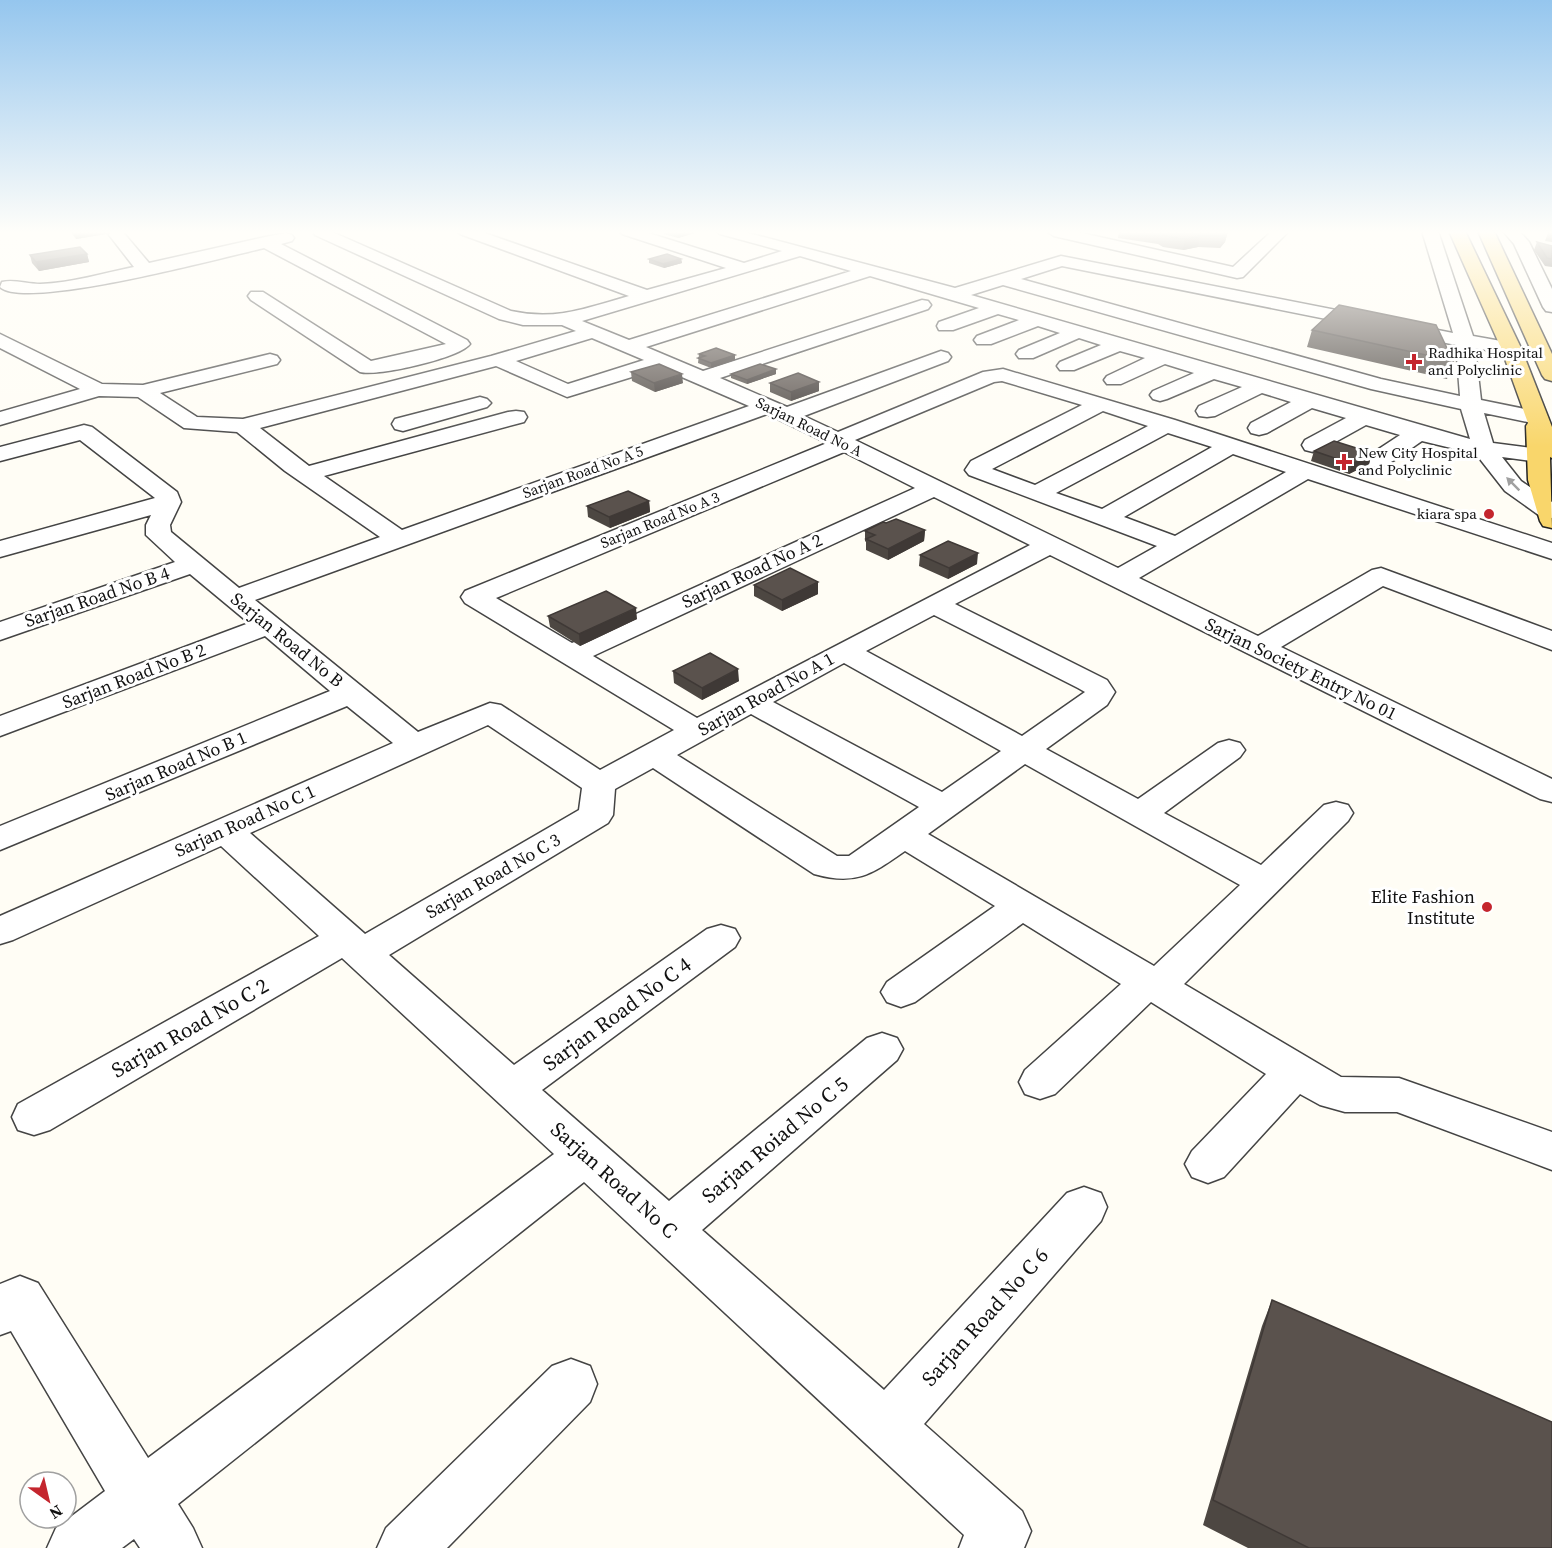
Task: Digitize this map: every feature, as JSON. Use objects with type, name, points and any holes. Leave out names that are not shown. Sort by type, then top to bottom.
[{"type":"main road","points":[[1490,303],[1511,348],[1537,418],[1545,453],[1540,480],[1551,516]]},
{"type":"main road","points":[[1520,303],[1552,375]]},
{"type":"street","points":[[268,303],[362,366],[373,368],[393,364],[454,348],[460,344],[382,303]]},
{"type":"street","points":[[480,303],[505,315],[523,319],[565,320],[622,303]]},
{"type":"street","points":[[628,347],[766,303]]},
{"type":"street","points":[[981,303],[1418,433],[1484,449],[1545,453]]},
{"type":"street","points":[[1088,303],[1378,385],[1537,418]]},
{"type":"street","points":[[1274,303],[1511,348]]},
{"type":"street","points":[[1453,303],[1465,341],[1471,405],[1484,449],[1513,486],[1551,516]]},
{"type":"street","points":[[702,378],[922,305]]},
{"type":"street","points":[[946,327],[997,308]]},
{"type":"street","name":"Sarjan Road No A","points":[[565,320],[777,410],[1049,544]]},
{"type":"street","points":[[984,340],[1037,320]]},
{"type":"street","points":[[143,391],[192,423],[243,426],[498,360],[593,332]]},
{"type":"street","points":[[1026,354],[1077,332]]},
{"type":"street","points":[[0,340],[98,390]]},
{"type":"street","points":[[1067,366],[1119,344]]},
{"type":"street","name":"Sarjan Road No A 5","points":[[236,598],[397,538],[940,357]]},
{"type":"street","points":[[1114,380],[1164,357]]},
{"type":"street","points":[[0,418],[98,390],[143,391],[270,360]]},
{"type":"street","points":[[498,360],[567,391],[662,361]]},
{"type":"street","points":[[393,364],[421,380]]},
{"type":"street","points":[[1160,395],[1212,372]]},
{"type":"street","name":"Sarjan Road No A 3","points":[[571,655],[475,597],[996,375],[1011,376],[1101,404],[1552,551]]},
{"type":"street","points":[[1207,411],[1261,386]]},
{"type":"street","points":[[1259,428],[1309,401]]},
{"type":"street","points":[[387,429],[480,403]]},
{"type":"street","points":[[1101,404],[977,468],[983,474],[1177,545]]},
{"type":"street","points":[[306,474],[516,417]]},
{"type":"street","points":[[1313,445],[1364,417]]},
{"type":"street","points":[[1036,494],[1167,425]]},
{"type":"street","points":[[243,426],[283,458],[397,538]]},
{"type":"street","points":[[0,454],[84,432],[164,492],[169,502],[0,549]]},
{"type":"street","points":[[1376,461],[1418,433]]},
{"type":"street","points":[[1105,518],[1231,446]]},
{"type":"street","points":[[283,458],[306,452]]},
{"type":"street","points":[[1119,579],[1305,471]]},
{"type":"street","name":"Sarjan Road No A 2","points":[[571,655],[934,488]]},
{"type":"street","name":"Sarjan Road No B","points":[[169,502],[158,525],[159,535],[414,746]]},
{"type":"street","name":"Sarjan Society Entry No 01","points":[[1049,544],[1552,792]]},
{"type":"street","name":"Sarjan Road No A 1","points":[[599,784],[844,651],[1049,544]]},
{"type":"street","name":"Sarjan Road No B 4","points":[[0,631],[194,564]]},
{"type":"street","points":[[1259,648],[1381,576],[1552,641]]},
{"type":"street","points":[[653,754],[827,866],[840,869],[852,868],[905,835],[1026,750],[1096,699],[1100,692],[1096,687],[935,605]]},
{"type":"street","name":"Sarjan Road No B 2","points":[[0,727],[269,625]]},
{"type":"street","points":[[844,651],[1263,882]]},
{"type":"street","points":[[571,655],[697,731]]},
{"type":"street","name":"Sarjan Road No B 1","points":[[0,840],[351,693]]},
{"type":"street","points":[[751,702],[944,807]]},
{"type":"street","name":"Sarjan Road No C 1","points":[[0,931],[490,712],[599,784]]},
{"type":"street","points":[[1141,813],[1229,750]]},
{"type":"street","name":"Sarjan Road No C 3","points":[[354,946],[596,815],[599,784]]},
{"type":"street","points":[[1040,1082],[1152,984],[1336,813]]},
{"type":"street","name":"Sarjan Road No C","points":[[225,830],[886,1426],[995,1539]]},
{"type":"street","points":[[905,835],[1340,1096],[1353,1098],[1385,1093],[1399,1095],[1552,1151]]},
{"type":"street","points":[[901,992],[1021,906]]},
{"type":"street","name":"Sarjan Road No C 4","points":[[512,1089],[722,938]]},
{"type":"street","name":"Sarjan Road No C 2","points":[[34,1117],[354,946]]},
{"type":"street","name":"Sarjan Roiad No C 5","points":[[669,1230],[882,1049]]},
{"type":"street","points":[[1208,1164],[1295,1071]]},
{"type":"street","points":[[76,1548],[586,1155]]},
{"type":"street","name":"Sarjan Road No C 6","points":[[886,1426],[1084,1207]]},
{"type":"street","points":[[0,1312],[20,1299],[173,1548]]},
{"type":"street","points":[[405,1548],[571,1384]]},
{"type":"building","points":[[1339,305],[1436,325],[1453,361],[1312,330]]},
{"type":"building","points":[[716,348],[735,355],[711,363],[698,358],[705,356],[699,354]]},
{"type":"building","points":[[659,364],[682,374],[654,383],[631,372]]},
{"type":"building","points":[[760,364],[776,369],[747,380],[731,374]]},
{"type":"building","points":[[798,373],[819,382],[791,392],[770,383]]},
{"type":"building","points":[[1334,441],[1372,453],[1352,464],[1314,451]]},
{"type":"building","points":[[628,491],[649,501],[609,517],[587,506]]},
{"type":"building","points":[[896,519],[925,530],[888,549],[866,539],[875,535],[865,531],[883,522]]},
{"type":"building","points":[[948,541],[978,553],[949,568],[920,555]]},
{"type":"building","points":[[790,568],[818,582],[782,600],[754,585]]},
{"type":"building","points":[[606,591],[636,608],[579,634],[548,616]]},
{"type":"building","points":[[710,653],[738,669],[702,688],[673,671]]},
{"type":"building","points":[[1272,1300],[1552,1422],[1552,1548],[1309,1548],[1213,1500]]},
{"type":"place","name":"Radhika Hospital and Polyclinic","points":[[1414,362]]},
{"type":"place","name":"New City Hospital and Polyclinic","points":[[1344,462]]},
{"type":"place","name":"kiara spa","points":[[1489,514]]},
{"type":"place","name":"Elite Fashion Institute","points":[[1487,907]]}]
